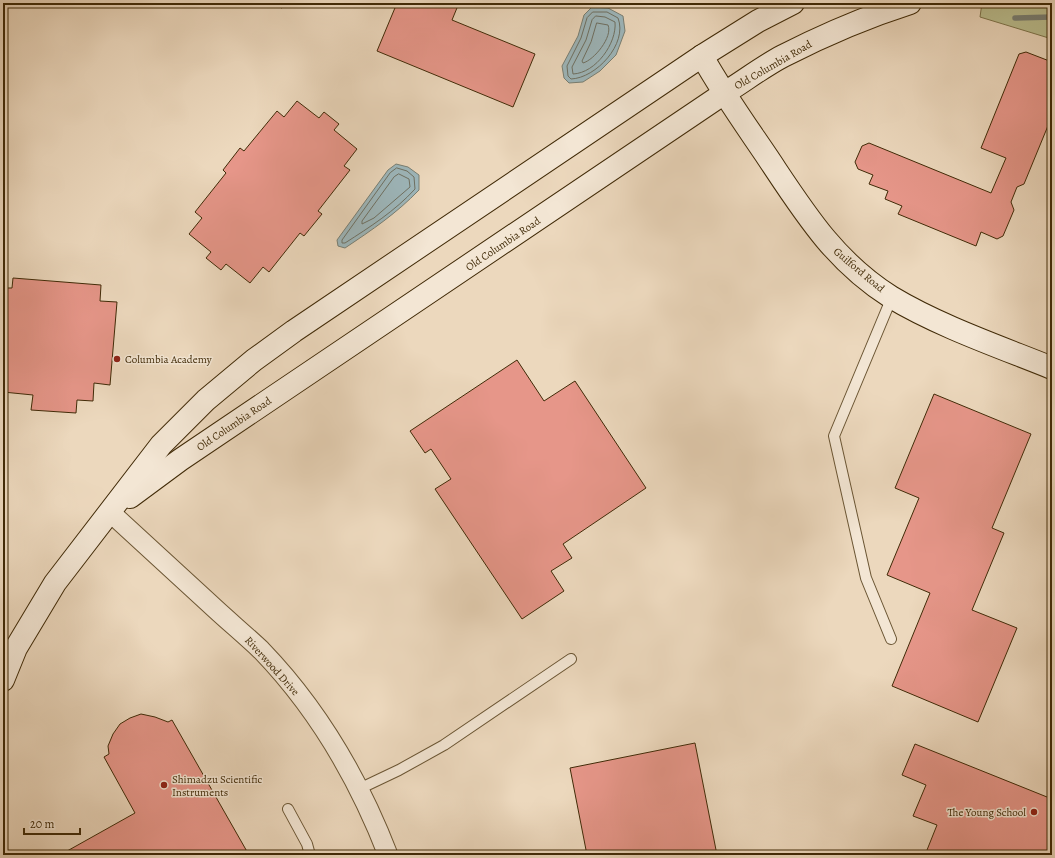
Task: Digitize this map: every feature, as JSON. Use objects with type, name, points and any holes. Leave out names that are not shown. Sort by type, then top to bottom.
[{"type":"street","name":"Old Columbia Road","points":[[3,680],[16,648],[34,615],[81,548],[111,513],[161,445],[206,400],[254,360],[301,326],[702,56],[758,21],[793,3]]},
{"type":"street","name":"Old Columbia Road","points":[[111,513],[180,460],[723,94],[782,57],[821,37],[872,16],[910,3]]},
{"type":"street","name":"Guilford Road","points":[[702,56],[723,94],[804,211],[834,251],[863,277],[892,297],[925,314],[1052,368]]},
{"type":"street","name":"Riverwood Drive","points":[[111,513],[261,650],[298,693],[330,738],[359,789],[374,820],[388,855]]},
{"type":"lane","points":[[891,639],[866,578],[834,436],[892,297]]},
{"type":"lane","points":[[359,789],[399,770],[444,745],[571,659]]},
{"type":"lane","points":[[288,809],[307,844],[310,855]]},
{"type":"green space","points":[[982,3],[1052,3],[1052,39],[980,17]]},
{"type":"water","points":[[592,7],[608,8],[623,16],[625,31],[616,55],[600,71],[583,82],[569,83],[564,78],[562,66],[578,36],[584,15]]},
{"type":"water","points":[[396,164],[408,167],[419,175],[419,190],[393,214],[365,235],[345,248],[338,246],[337,240],[388,170]]},
{"type":"building","points":[[268,3],[284,3],[282,8]]},
{"type":"building","points":[[397,3],[459,3],[452,20],[535,54],[513,107],[377,51]]},
{"type":"building","points":[[1026,52],[1052,62],[1052,116],[1024,184],[1017,187],[1011,202],[1014,210],[1003,236],[997,239],[981,232],[976,246],[898,214],[902,206],[885,199],[888,191],[869,184],[873,175],[858,169],[855,162],[862,146],[869,143],[991,193],[1006,158],[981,148],[1019,54]]},
{"type":"building","points":[[297,101],[319,118],[324,112],[339,124],[334,130],[357,149],[344,166],[350,170],[318,211],[322,214],[304,236],[300,233],[269,272],[263,267],[250,283],[226,264],[221,270],[206,258],[211,252],[189,234],[202,218],[195,212],[226,173],[223,170],[240,148],[244,151],[277,111],[284,117]]},
{"type":"building","points":[[13,278],[101,285],[100,301],[117,302],[110,385],[94,383],[93,401],[77,400],[76,413],[31,410],[33,395],[3,392],[3,288],[12,288]]},
{"type":"building","points":[[517,360],[544,401],[575,381],[646,488],[563,544],[572,558],[551,571],[564,591],[522,619],[435,489],[451,479],[431,449],[425,453],[410,431]]},
{"type":"building","points":[[934,394],[1031,434],[992,528],[1004,533],[972,610],[1017,628],[978,722],[892,686],[930,593],[887,575],[919,498],[895,488]]},
{"type":"building","name":"Shimadzu Scientific Instruments","points":[[141,714],[168,722],[172,720],[249,855],[60,855],[135,813],[104,757],[109,754],[108,746],[113,734],[120,724]]},
{"type":"building","points":[[695,743],[717,855],[587,855],[570,768]]},
{"type":"building","points":[[915,744],[1052,799],[1052,855],[925,855],[937,825],[913,816],[926,785],[902,775]]},
{"type":"waterway","points":[[1015,18],[1052,17]]},
{"type":"place","name":"Columbia Academy","points":[[117,359]]},
{"type":"place","name":"Shimadzu Scientific Instruments","points":[[164,785]]},
{"type":"place","name":"The Young School","points":[[1034,812]]}]
